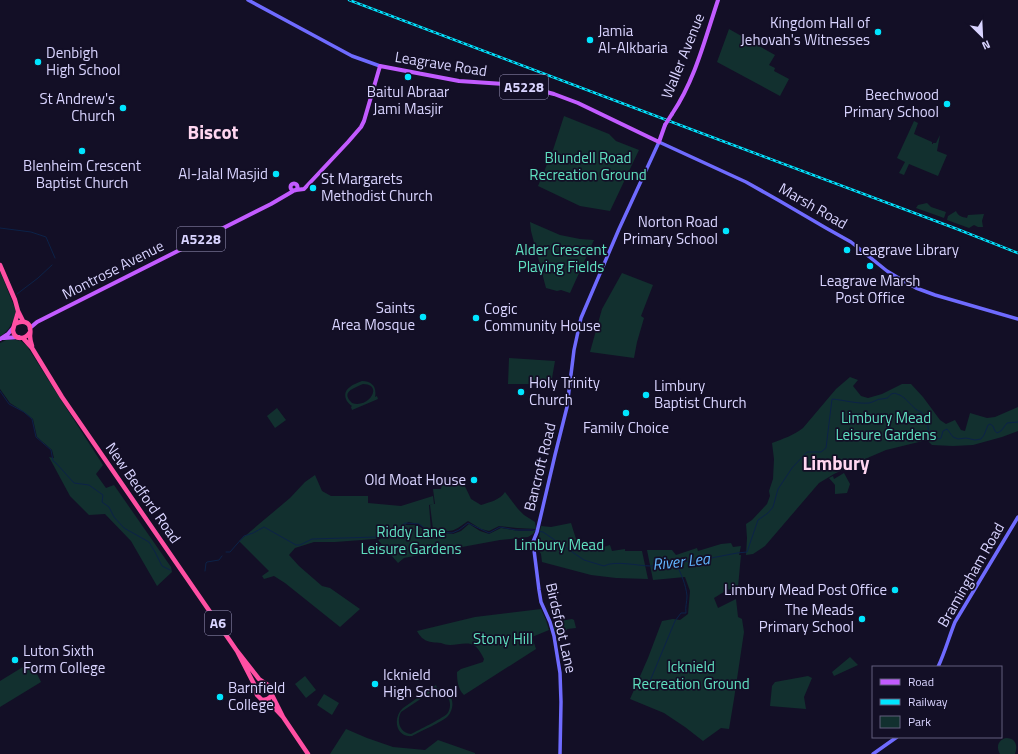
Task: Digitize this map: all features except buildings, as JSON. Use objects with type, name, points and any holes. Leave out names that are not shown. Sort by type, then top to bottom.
[{"type":"highway","points":[[0,265],[15,300],[18,311],[30,330],[27,336],[21,338],[14,334],[14,326],[18,311]]},
{"type":"highway","points":[[14,326],[20,321],[25,322]]},
{"type":"highway","name":"New Bedford Road","points":[[30,330],[32,348]]},
{"type":"highway","name":"New Bedford Road","points":[[21,338],[32,348],[62,397],[237,651],[260,680],[266,683]]},
{"type":"highway","name":"New Bedford Road","points":[[237,651],[256,692]]},
{"type":"highway","points":[[256,692],[259,685],[266,683]]},
{"type":"highway","name":"A6","points":[[266,683],[271,687],[273,691],[272,695],[283,717],[308,754]]},
{"type":"highway","name":"A6","points":[[256,692],[260,698],[267,700],[283,717]]},
{"type":"highway","points":[[267,700],[272,695]]},
{"type":"main road","name":"Waller Avenue","points":[[659,142],[665,125],[684,96],[701,54],[718,0]]},
{"type":"main road","name":"Leagrave Road","points":[[380,66],[459,81],[532,88],[578,103],[659,142]]},
{"type":"main road","points":[[285,197],[292,184],[297,184],[304,189],[350,140],[364,121],[380,66]]},
{"type":"main road","points":[[648,136],[657,136],[662,132]]},
{"type":"main road","points":[[290,188],[292,190],[296,190],[298,188],[297,184]]},
{"type":"main road","name":"Montrose Avenue","points":[[30,330],[37,322],[285,197],[296,190],[304,189]]},
{"type":"main road","name":"Montrose Avenue","points":[[25,322],[37,322]]},
{"type":"main road","points":[[2,338],[14,326]]},
{"type":"main road","points":[[2,338],[21,338]]},
{"type":"street","name":"Leagrave Road","points":[[248,0],[352,56],[380,66]]},
{"type":"street","name":"Marsh Road","points":[[659,142],[746,182],[778,200],[851,242],[887,271],[916,288],[935,295],[1018,318]]},
{"type":"street","name":"Bancroft Road","points":[[537,531],[567,407],[574,350],[581,318],[619,229],[659,142]]},
{"type":"street","name":"Bramingham Road","points":[[938,666],[956,622],[1018,517]]},
{"type":"street","name":"Birdsfoot Lane","points":[[537,531],[533,542],[539,590],[541,602],[550,622],[554,636],[560,673],[560,754]]},
{"type":"street","points":[[873,754],[896,738]]},
{"type":"green space","points":[[729,29],[775,55],[769,65],[775,68],[774,71],[789,79],[780,96],[717,62]]},
{"type":"green space","name":"Blundell Road Recreation Ground","points":[[564,116],[609,134],[616,141],[639,150],[610,211],[580,206],[538,186],[553,150]]},
{"type":"green space","points":[[914,121],[918,123],[914,134],[932,142],[932,144],[936,143],[940,135],[937,151],[947,155],[938,176],[909,164],[904,175],[899,173],[905,162],[897,158]]},
{"type":"green space","points":[[927,203],[931,207],[946,212],[944,218],[916,208],[918,205]]},
{"type":"green space","points":[[956,211],[960,216],[967,218],[968,215],[984,214],[982,221],[983,227],[974,225],[969,228],[947,220],[948,216]]},
{"type":"green space","name":"Alder Crescent Playing Fields","points":[[530,222],[560,235],[594,240],[570,293],[546,288]]},
{"type":"green space","points":[[0,271],[16,311],[11,325],[6,332],[0,336]]},
{"type":"green space","points":[[622,273],[653,285],[641,316],[644,318],[634,358],[590,352],[602,309]]},
{"type":"green space","points":[[11,339],[21,341],[27,346],[103,465],[96,474],[106,488],[114,485],[171,567],[172,572],[157,586],[131,541],[105,514],[89,515],[70,496],[49,457],[54,458],[52,450],[37,437],[33,419],[10,403],[0,389],[0,343]]},
{"type":"green space","points":[[509,358],[555,361],[551,384],[508,384]]},
{"type":"green space","name":"Limbury Mead Leisure Gardens","points":[[850,377],[858,380],[853,386],[861,396],[868,398],[882,394],[902,384],[911,384],[940,420],[946,424],[955,420],[961,430],[965,431],[970,413],[987,418],[995,417],[1018,407],[1018,431],[973,445],[932,445],[927,440],[886,450],[865,459],[819,483],[765,546],[753,554],[746,555],[746,524],[752,520],[767,504],[770,496],[769,491],[773,479],[774,459],[772,443],[792,435],[803,428],[836,389]]},
{"type":"green space","points":[[362,381],[369,382],[373,385],[375,397],[377,396],[378,399],[352,410],[352,406],[346,400],[345,394],[351,386]],"holes":[[[363,384],[369,385],[373,388],[372,396],[364,403],[352,403],[347,396],[348,393],[352,389]]]},
{"type":"green space","points":[[277,408],[286,420],[275,428],[267,416]]},
{"type":"green space","points":[[844,473],[850,484],[847,493],[835,494],[835,485],[829,478],[833,476],[834,479]]},
{"type":"green space","name":"Riddy Lane Leisure Gardens","points":[[315,475],[322,491],[331,496],[368,496],[368,503],[401,506],[433,496],[435,504],[433,489],[441,489],[443,478],[462,480],[471,499],[481,505],[498,499],[505,492],[524,515],[535,522],[536,529],[499,526],[489,531],[481,529],[468,521],[452,531],[433,529],[430,505],[433,504],[429,505],[431,530],[426,529],[419,524],[408,522],[405,525],[417,525],[426,531],[453,534],[461,531],[469,524],[480,531],[489,534],[501,528],[519,531],[535,531],[528,537],[500,540],[404,558],[398,563],[378,540],[398,532],[402,528],[398,531],[375,539],[314,542],[295,548],[289,555],[299,566],[322,586],[330,588],[360,609],[340,627],[274,576],[264,579],[262,576],[269,571],[239,541],[290,498],[305,482]]},
{"type":"green space","name":"Limbury Mead","points":[[571,523],[579,545],[585,550],[593,550],[610,545],[612,551],[625,549],[625,551],[642,551],[648,579],[616,578],[591,575],[542,562],[541,554],[537,547],[541,526],[551,527]]},
{"type":"green space","name":"Icknield Recreation Ground","points":[[731,543],[733,547],[741,546],[739,555],[741,555],[738,587],[727,590],[714,598],[718,608],[736,599],[738,617],[742,619],[744,632],[729,729],[721,728],[703,741],[664,713],[630,699],[662,621],[673,619],[680,620],[688,614],[690,591],[685,577],[653,580],[647,550],[672,550],[676,555],[697,548],[698,551],[721,544]]},
{"type":"green space","name":"Stony Hill","points":[[541,609],[549,630],[532,637],[536,649],[464,695],[458,685],[457,672],[461,669],[483,662],[484,659],[479,650],[475,646],[469,644],[449,645],[427,641],[417,631],[475,617]]},
{"type":"green space","points":[[574,620],[576,628],[567,629],[565,633],[558,635],[555,633],[553,625],[554,622]]},
{"type":"green space","points":[[850,657],[858,665],[834,676],[832,672]]},
{"type":"green space","points":[[31,662],[41,682],[0,707],[0,681]]},
{"type":"green space","points":[[305,676],[316,690],[306,698],[295,684]]},
{"type":"green space","points":[[808,676],[812,678],[804,697],[806,709],[770,706],[772,686],[775,682]]},
{"type":"green space","points":[[436,685],[437,688],[444,690],[449,694],[452,703],[448,716],[412,736],[402,734],[397,726],[398,717],[403,708]],"holes":[[[431,692],[443,692],[448,698],[450,707],[447,714],[411,734],[404,732],[399,723],[401,712]]]},
{"type":"green space","points":[[324,694],[339,703],[332,715],[317,705]]},
{"type":"green space","points":[[346,729],[393,747],[425,750],[438,740],[475,754],[330,754]]},
{"type":"green space","points":[[1006,738],[1014,741],[1016,745],[1015,754],[1000,754],[998,744],[1001,740]]},
{"type":"waterway","name":"River Lea","points":[[0,228],[31,232],[46,237],[55,258]]},
{"type":"waterway","name":"River Lea","points":[[17,294],[52,265]]},
{"type":"waterway","name":"River Lea","points":[[0,391],[9,404],[24,412],[32,419],[36,437],[51,450],[53,461],[74,483],[89,485],[103,495],[102,502],[109,507],[114,517],[124,528],[149,542],[162,566],[170,570]]},
{"type":"waterway","name":"River Lea","points":[[226,552],[230,552],[244,536],[264,527],[296,545],[300,545],[312,539],[377,537],[397,530],[405,523],[419,524],[427,530],[452,533],[468,523],[489,533],[500,527],[543,532],[584,560],[604,566],[614,563],[651,566],[706,559],[747,552],[758,520],[768,513],[773,507],[778,489],[792,468],[807,452],[821,452],[826,448],[832,399],[869,403],[878,399],[887,398],[894,393],[903,397],[914,408],[921,412],[926,419],[931,434],[940,439],[943,431],[947,429],[953,437],[958,439],[981,439],[988,425],[990,424],[997,433],[1001,431],[1007,423],[1018,422]]},
{"type":"waterway","name":"River Lea","points":[[205,571],[207,562],[219,560],[222,556]]},
{"type":"waterway","points":[[650,681],[675,621],[681,613],[686,613],[687,596],[683,579],[676,564]]},
{"type":"railway","points":[[349,0],[1018,253]]},
{"type":"place","name":"Kingdom Hall of Jehovah's Witnesses","points":[[878,32]]},
{"type":"place","name":"Jamia Al-Alkbaria","points":[[590,40]]},
{"type":"place","name":"Denbigh High School","points":[[38,62]]},
{"type":"place","name":"Baitul Abraar Jami Masjir","points":[[408,77]]},
{"type":"place","name":"Beechwood Primary School","points":[[947,104]]},
{"type":"place","name":"St Andrew's Church","points":[[123,108]]},
{"type":"place","name":"Blenheim Crescent Baptist Church","points":[[82,151]]},
{"type":"place","name":"Al-Jalal Masjid","points":[[276,174]]},
{"type":"place","name":"St Margarets Methodist Church","points":[[313,188]]},
{"type":"place","name":"Norton Road Primary School","points":[[726,231]]},
{"type":"place","name":"Leagrave Library","points":[[847,250]]},
{"type":"place","name":"Leagrave Marsh Post Office","points":[[870,266]]},
{"type":"place","name":"Saints Area Mosque","points":[[423,317]]},
{"type":"place","name":"Cogic Community House","points":[[476,318]]},
{"type":"place","name":"Holy Trinity Church","points":[[521,392]]},
{"type":"place","name":"Limbury Baptist Church","points":[[646,395]]},
{"type":"place","name":"Family Choice","points":[[626,413]]},
{"type":"place","name":"Old Moat House","points":[[474,480]]},
{"type":"place","name":"Limbury Mead Post Office","points":[[895,590]]},
{"type":"place","name":"The Meads Primary School","points":[[862,619]]},
{"type":"place","name":"Luton Sixth Form College","points":[[15,660]]},
{"type":"place","name":"Icknield High School","points":[[375,684]]},
{"type":"place","name":"Barnfield College","points":[[220,697]]},
{"type":"district","name":"Biscot","points":[[213,132]]},
{"type":"district","name":"Limbury","points":[[836,463]]}]
